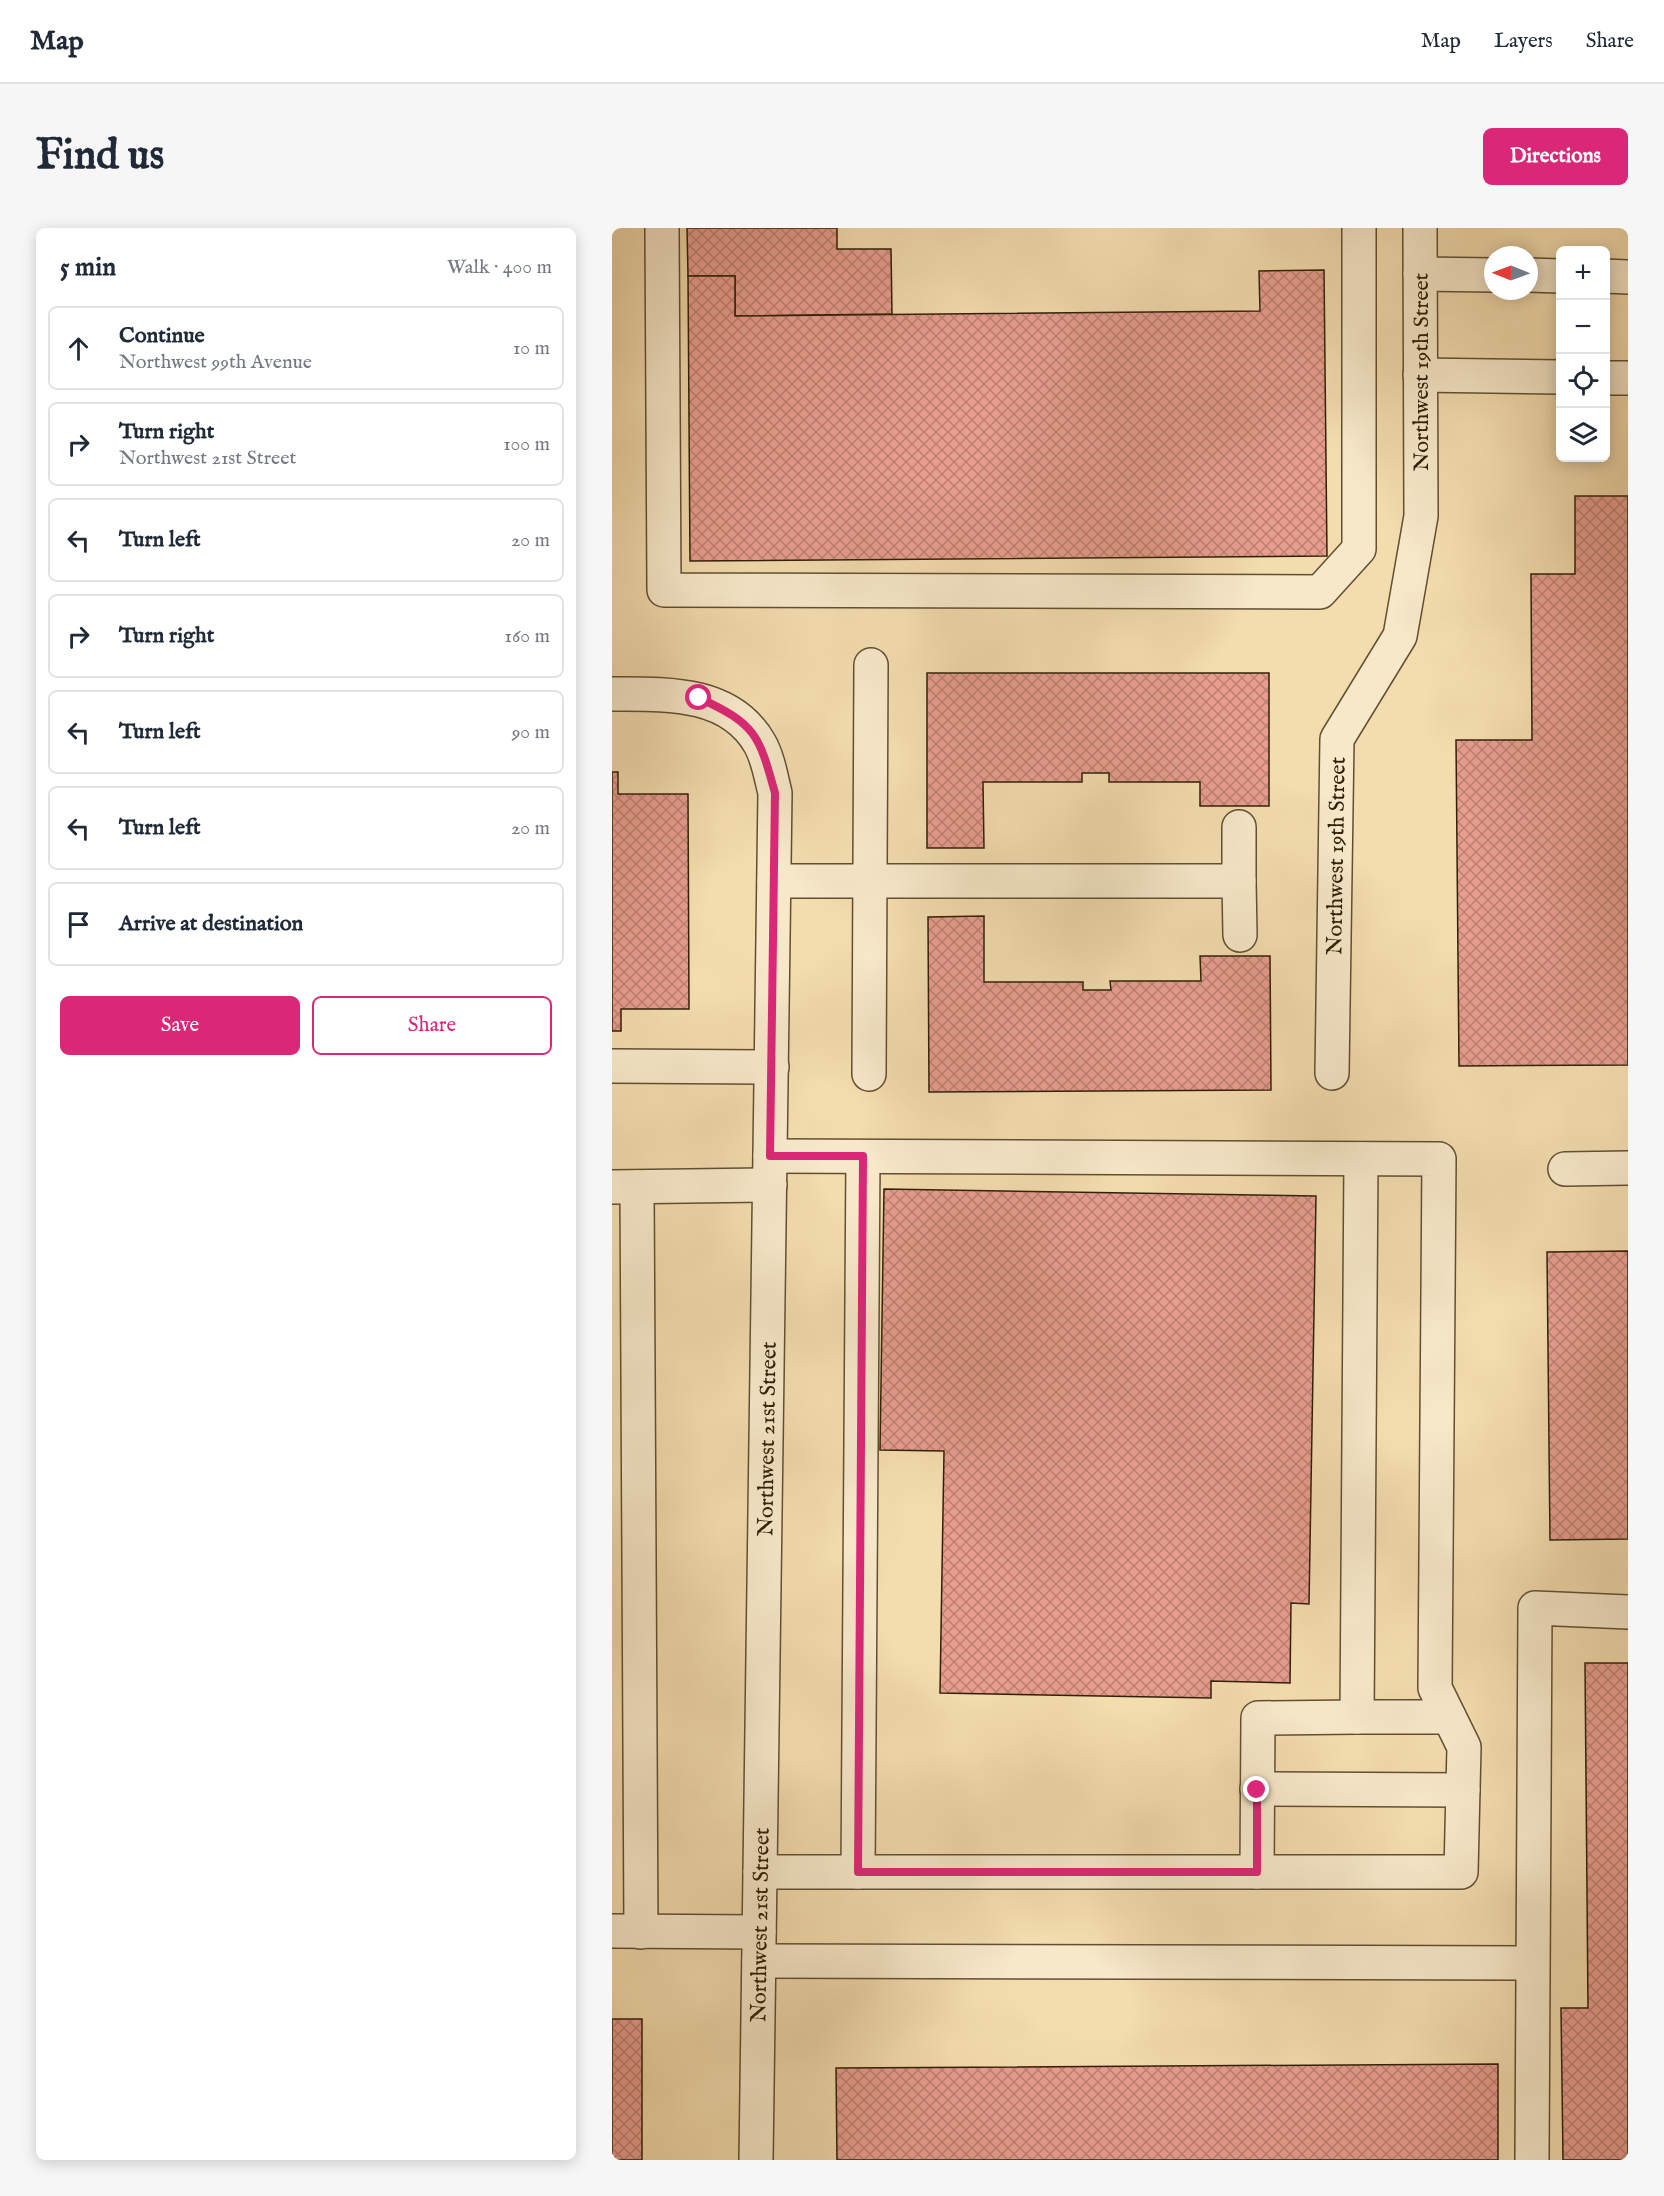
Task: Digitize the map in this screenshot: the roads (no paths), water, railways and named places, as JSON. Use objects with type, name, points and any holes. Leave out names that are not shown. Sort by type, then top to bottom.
[{"type":"street","points":[[662,228],[664,591],[916,593],[1320,592],[1359,549],[1359,228]]},
{"type":"street","name":"Northwest 19th Street","points":[[1332,1073],[1336,739],[1400,636],[1421,516],[1420,228]]},
{"type":"street","points":[[1420,274],[1484,275]]},
{"type":"street","points":[[1538,275],[1556,276]]},
{"type":"street","points":[[1610,276],[1628,277]]},
{"type":"street","points":[[1420,375],[1556,377]]},
{"type":"street","points":[[1610,378],[1628,378]]},
{"type":"street","points":[[869,1074],[871,665]]},
{"type":"street","name":"Northwest 21st Street","points":[[612,694],[661,694],[699,698],[726,710],[747,725],[762,746],[775,793],[756,2160]]},
{"type":"street","points":[[1239,827],[1240,935]]},
{"type":"street","points":[[774,881],[1239,881]]},
{"type":"street","points":[[612,1066],[772,1067]]},
{"type":"street","points":[[858,1872],[863,1156]]},
{"type":"street","points":[[760,1872],[1461,1872],[1464,1748],[1436,1688],[1439,1160],[863,1156],[770,1171],[625,1187],[627,1931],[759,1946],[1532,1963]]},
{"type":"street","points":[[1358,1718],[1361,1159]]},
{"type":"street","points":[[1565,1169],[1628,1168]]},
{"type":"street","points":[[1532,2160],[1535,1608],[1628,1612]]},
{"type":"street","points":[[1257,1872],[1258,1718],[1449,1717]]},
{"type":"street","points":[[1257,1790],[1463,1790]]}]
